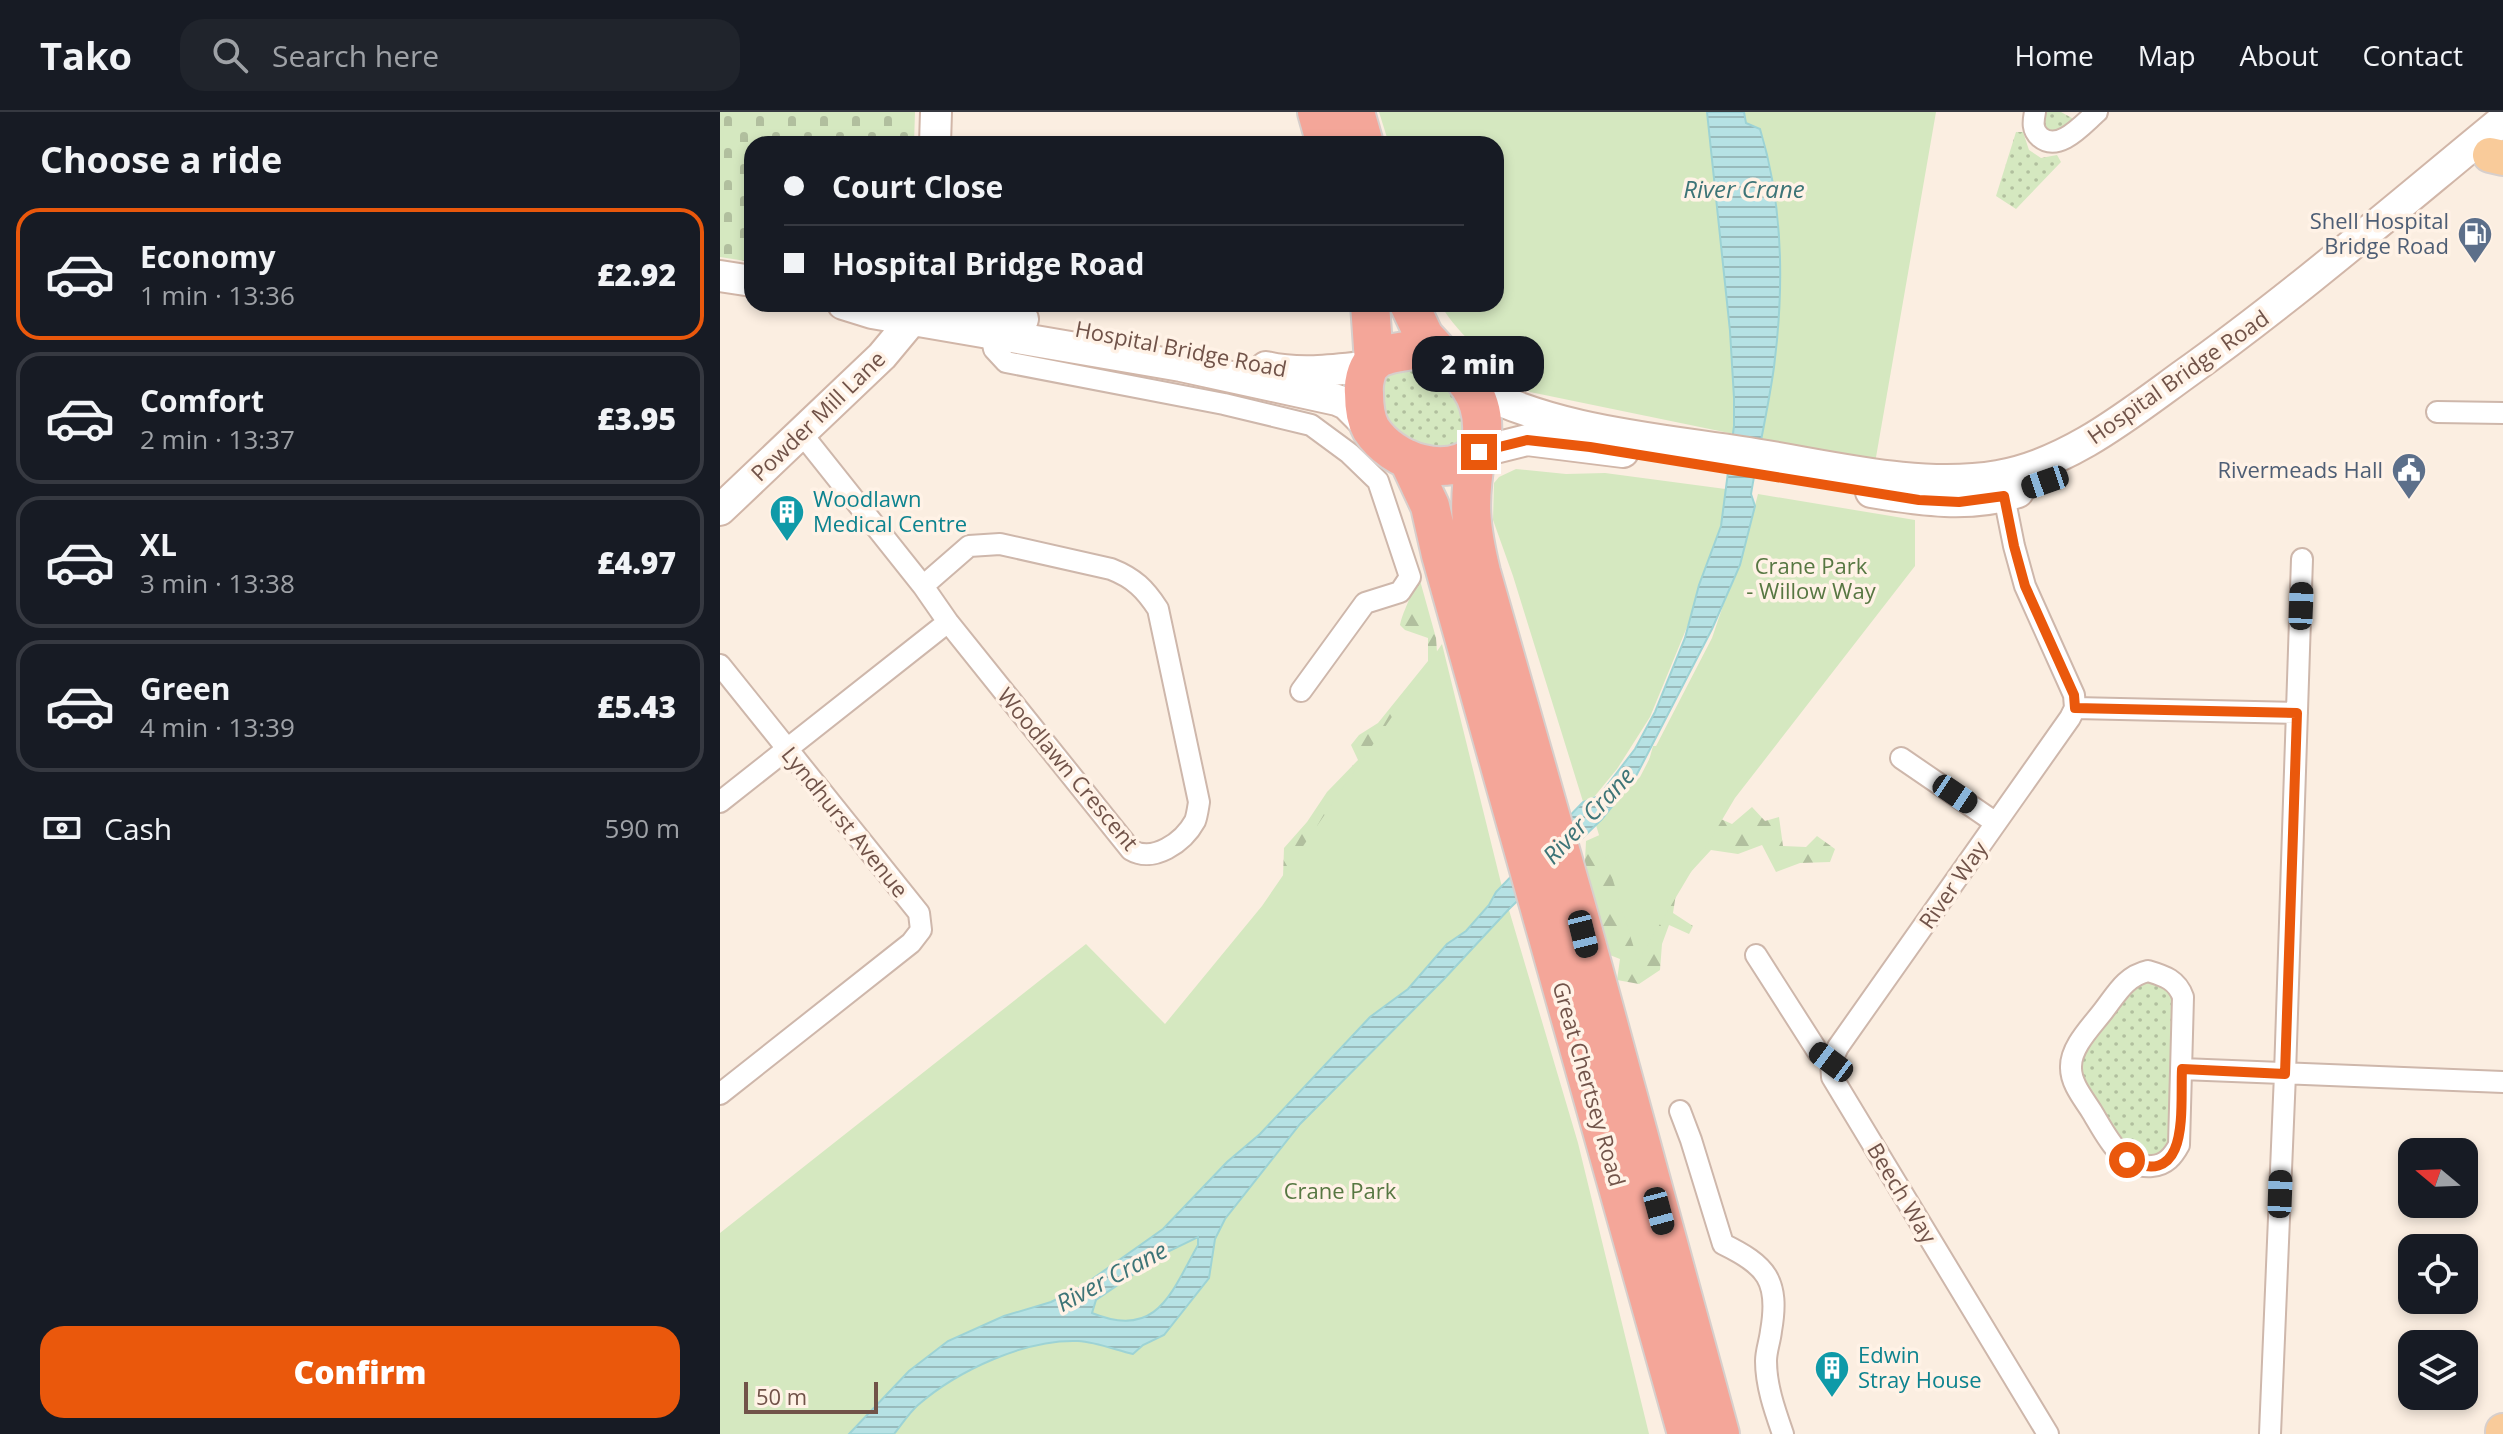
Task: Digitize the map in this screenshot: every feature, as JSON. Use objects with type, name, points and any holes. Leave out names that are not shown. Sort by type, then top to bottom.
[{"type":"highway","points":[[1317,112],[1324,136]]},
{"type":"highway","points":[[1355,112],[1362,136]]},
{"type":"highway","points":[[1370,312],[1372,364],[1363,386],[1370,428],[1408,459],[1433,467],[1456,466],[1477,454],[1484,434],[1483,419],[1458,373],[1424,336],[1413,312]]},
{"type":"highway","points":[[1372,364],[1397,352],[1413,350],[1458,373]]},
{"type":"highway","name":"Great Chertsey Road","points":[[1477,454],[1470,497],[1470,528],[1532,816],[1543,921],[1687,1434]]},
{"type":"highway","name":"Great Chertsey Road","points":[[1408,459],[1430,506],[1441,555],[1532,816],[1569,887],[1720,1434]]},
{"type":"main road","points":[[935,136],[936,112]]},
{"type":"main road","name":"Hospital Bridge Road","points":[[2372,242],[2503,120]]},
{"type":"main road","name":"Hospital Bridge Road","points":[[1477,454],[1527,440],[1703,456],[1882,484],[1950,482],[2002,486],[2082,445],[2499,153]]},
{"type":"main road","points":[[720,276],[744,280]]},
{"type":"main road","name":"Hospital Bridge Road","points":[[920,312],[991,334],[1337,400],[1346,404],[1370,428]]},
{"type":"main road","name":"Powder Mill Lane","points":[[720,510],[882,356],[920,312]]},
{"type":"main road","name":"Hospital Bridge Road","points":[[976,312],[1229,380],[1282,371],[1330,371],[1372,364]]},
{"type":"main road","name":"Hospital Bridge Road","points":[[1458,373],[1497,401],[1703,456]]},
{"type":"street","points":[[2035,112],[2033,125],[2037,135],[2047,141],[2058,141],[2068,137],[2097,112]]},
{"type":"street","points":[[1229,380],[1311,425],[1349,453],[1378,481],[1410,577],[1400,592],[1365,603],[1301,691]]},
{"type":"street","points":[[2437,412],[2503,413]]},
{"type":"street","name":"Woodlawn Crescent","points":[[802,434],[1131,850],[1141,855],[1163,852],[1195,821],[1199,802],[1158,609],[1145,589],[1128,576],[1111,569],[1000,544],[969,546],[923,586]]},
{"type":"street","points":[[2002,486],[2025,586],[2074,695],[2075,708],[2297,713]]},
{"type":"street","points":[[2270,1434],[2302,559]]},
{"type":"street","points":[[720,802],[948,622]]},
{"type":"street","name":"Lyndhurst Avenue","points":[[720,665],[919,913],[921,930],[911,943],[720,1094]]},
{"type":"street","name":"River Way","points":[[1831,1062],[1838,1047],[2075,708]]},
{"type":"street","points":[[1901,758],[1996,823]]},
{"type":"street","name":"Beech Way","points":[[1756,955],[1818,1052],[1831,1062],[1832,1077],[2048,1434]]},
{"type":"street","points":[[2148,971],[2165,976],[2180,986],[2183,997],[2182,1069],[2179,1145],[2172,1158],[2157,1166],[2141,1167],[2127,1160],[2111,1143],[2075,1085],[2071,1068],[2075,1052],[2087,1031],[2126,981],[2148,971]]},
{"type":"street","points":[[2182,1069],[2503,1082]]},
{"type":"street","points":[[1680,1111],[1723,1244],[1746,1256],[1767,1274],[1774,1301],[1766,1361],[1772,1401],[1783,1434]]},
{"type":"green space","points":[[720,112],[915,112],[914,136],[744,136],[744,261],[720,257]]},
{"type":"green space","points":[[1379,112],[1936,112],[1875,463],[1530,392],[1470,341],[1446,312],[1504,312],[1504,136],[1386,136]]},
{"type":"green space","points":[[2042,112],[2061,112],[2079,122],[2055,136],[2040,122]]},
{"type":"green space","points":[[2016,132],[2023,132],[2029,150],[2041,158],[2057,155],[2061,162],[2016,209],[1996,196]]},
{"type":"green space","points":[[1412,364],[1447,387],[1459,405],[1462,447],[1452,456],[1413,446],[1388,418],[1380,401],[1384,372]]},
{"type":"green space","points":[[1516,469],[1566,474],[1605,473],[1733,490],[1694,610],[1650,717],[1617,769],[1585,808],[1493,520],[1494,483]]},
{"type":"green space","name":"Crane Park - Willow Way","points":[[1758,494],[1915,520],[1915,566],[1735,798],[1638,961],[1595,822],[1640,777],[1712,638]]},
{"type":"green space","points":[[1397,522],[1404,523],[1436,638],[1438,666],[1283,877],[1284,848],[1307,822],[1327,792],[1358,760],[1351,745],[1359,735],[1378,723],[1428,661],[1428,638],[1405,630],[1400,625],[1412,587]]},
{"type":"green space","name":"Crane Park","points":[[1442,644],[1501,883],[1578,1143],[1649,1434],[720,1434],[720,1233],[1086,944],[1165,1024],[1262,906]]},
{"type":"green space","points":[[1653,746],[1675,746],[1714,816],[1732,824],[1752,807],[1765,821],[1779,817],[1783,846],[1806,847],[1817,836],[1835,849],[1830,862],[1800,863],[1776,872],[1762,845],[1738,854],[1711,850],[1677,887],[1673,913],[1693,926],[1689,934],[1669,925],[1662,944],[1660,970],[1639,984],[1617,980],[1620,959],[1597,950],[1584,881],[1586,841],[1604,833],[1643,782]]},
{"type":"green space","points":[[2136,974],[2180,986],[2179,1145],[2141,1167],[2075,1085],[2075,1052]]},
{"type":"water","name":"River Crane","points":[[1707,112],[1744,112],[1746,123],[1760,129],[1777,217],[1780,277],[1777,337],[1772,383],[1751,494],[1755,506],[1740,565],[1712,629],[1635,778],[1602,819],[1509,909],[1300,1124],[1225,1219],[1215,1239],[1209,1278],[1164,1335],[1143,1345],[1133,1354],[1078,1341],[1036,1345],[1014,1351],[972,1369],[934,1392],[915,1408],[894,1434],[849,1434],[909,1371],[948,1341],[1004,1316],[1051,1302],[1081,1287],[1163,1229],[1227,1162],[1260,1134],[1370,1017],[1408,989],[1447,944],[1466,931],[1496,892],[1583,802],[1599,796],[1635,749],[1655,712],[1685,638],[1699,585],[1721,526],[1734,426],[1730,331]],"holes":[[[1198,1237],[1198,1245],[1170,1295],[1147,1316],[1132,1321],[1114,1320],[1092,1313],[1096,1300],[1163,1254]]]},
{"type":"place","name":"Shell Hospital Bridge Road","points":[[2475,265]]},
{"type":"place","name":"Rivermeads Hall","points":[[2409,501]]},
{"type":"place","name":"Woodlawn Medical Centre","points":[[787,543]]},
{"type":"place","name":"Edwin Stray House","points":[[1832,1399]]},
{"type":"route","points":[[1479,452],[1527,440],[1590,447],[1919,500],[1959,502],[2004,496],[2025,586],[2074,695],[2075,708],[2297,713],[2285,1074],[2182,1069],[2179,1145],[2172,1158],[2157,1166],[2141,1167],[2127,1160]]}]
